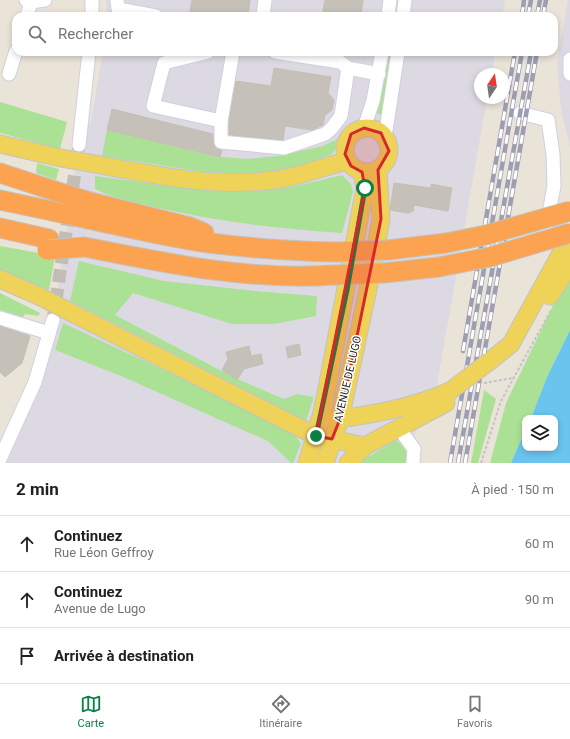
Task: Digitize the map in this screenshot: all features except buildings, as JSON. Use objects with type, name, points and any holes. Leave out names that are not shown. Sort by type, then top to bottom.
[{"type":"highway","points":[[0,173],[55,191],[89,211]]},
{"type":"highway","points":[[0,200],[52,211],[89,211],[190,227],[236,247],[287,251],[336,252],[388,250],[446,243],[493,233],[570,211]]},
{"type":"highway","points":[[0,228],[48,245]]},
{"type":"highway","points":[[0,242],[84,247],[165,263],[278,276],[384,273],[439,267],[569,239]]},
{"type":"main road","points":[[364,128],[376,130],[385,137],[389,144],[388,159],[370,171],[356,170],[347,161],[345,154],[347,140],[358,130],[364,128]]},
{"type":"main road","points":[[0,144],[95,164],[178,177],[234,183],[265,181],[298,176],[347,161]]},
{"type":"main road","name":"AVENUE DE LUGO","points":[[307,463],[318,429],[347,290],[365,188],[370,171]]},
{"type":"main road","name":"AVENUE DE LUGO","points":[[325,463],[340,419],[367,294],[381,219],[370,171]]},
{"type":"main road","points":[[486,373],[514,340],[569,239]]},
{"type":"main road","points":[[348,463],[364,446],[486,373],[518,348],[570,264]]},
{"type":"main road","points":[[0,279],[41,297],[72,314],[318,429],[332,439],[364,446]]},
{"type":"main road","points":[[318,429],[340,419],[359,417],[449,396]]},
{"type":"street","points":[[28,12],[29,1],[45,0]]},
{"type":"street","points":[[92,0],[92,12]]},
{"type":"street","points":[[117,0],[118,9],[134,12]]},
{"type":"street","points":[[264,12],[265,0]]},
{"type":"street","points":[[388,12],[390,0]]},
{"type":"street","points":[[404,12],[405,0]]},
{"type":"street","points":[[9,74],[14,56]]},
{"type":"street","points":[[79,145],[90,56]]},
{"type":"street","points":[[192,56],[164,63],[153,106],[222,121]]},
{"type":"street","points":[[232,56],[222,121],[221,142],[284,148],[325,134],[341,116],[348,68]]},
{"type":"street","points":[[301,56],[340,62],[348,68],[379,74]]},
{"type":"street","points":[[364,128],[373,101],[381,56]]},
{"type":"street","points":[[385,137],[397,56]]},
{"type":"street","points":[[570,59],[570,74]]},
{"type":"street","points":[[520,113],[548,120],[553,154],[554,186],[546,229],[569,239]]},
{"type":"street","points":[[0,318],[49,333]]},
{"type":"street","points":[[0,459],[35,382],[53,320]]},
{"type":"street","points":[[398,427],[414,449],[413,463]]},
{"type":"path","points":[[481,463],[501,402],[552,310]]},
{"type":"path","points":[[486,373],[513,378]]},
{"type":"highlighted area","points":[[364,128],[381,133],[389,151],[378,170],[381,219],[340,419],[332,439],[316,436],[365,188],[362,172],[351,166],[345,154],[351,134]]},
{"type":"shaded area","points":[[106,0],[505,0],[503,12],[107,12]]},
{"type":"shaded area","points":[[568,0],[570,0],[570,147],[561,109],[557,62]]},
{"type":"shaded area","points":[[102,56],[494,56],[493,68],[474,68],[474,104],[486,104],[437,385],[402,463],[5,463],[53,320],[79,145],[91,121]]},
{"type":"green space","points":[[386,56],[392,56],[383,115],[376,113]]},
{"type":"green space","points":[[0,102],[67,122],[60,149],[0,133]]},
{"type":"green space","points":[[107,130],[213,156],[247,159],[278,156],[323,146],[336,140],[343,131],[339,144],[332,154],[291,168],[250,174],[204,172],[102,156]]},
{"type":"green space","points":[[37,163],[59,169],[56,180],[36,173]]},
{"type":"green space","points":[[342,175],[351,184],[353,192],[342,233],[269,227],[197,216],[122,199],[95,189],[95,176],[216,191],[256,191],[278,189]]},
{"type":"green space","points":[[0,246],[55,256],[49,290],[0,271]]},
{"type":"green space","points":[[79,261],[164,281],[317,296],[316,316],[274,324],[232,324],[133,293],[115,315],[235,378],[284,399],[297,394],[314,397],[306,421],[70,301]]},
{"type":"green space","points":[[570,270],[570,330],[547,377],[532,415],[522,415],[522,438],[511,463],[490,463],[506,403]]},
{"type":"green space","points":[[0,293],[40,313],[38,316],[25,314],[23,317],[0,310]]},
{"type":"green space","points":[[63,323],[237,404],[295,435],[301,444],[293,463],[291,463],[268,441],[121,376],[55,350]]},
{"type":"green space","points":[[484,390],[496,399],[478,463],[471,463]]},
{"type":"green space","points":[[396,440],[405,450],[407,463],[358,463]]},
{"type":"water","points":[[570,330],[570,463],[511,463],[522,438],[522,451],[558,451],[558,415],[532,415],[547,377]]},
{"type":"tunnel","points":[[53,320],[79,145]]},
{"type":"railway","points":[[522,12],[524,0]]},
{"type":"railway","points":[[529,12],[531,0]]},
{"type":"railway","points":[[538,12],[540,0]]},
{"type":"railway","points":[[544,12],[546,0]]},
{"type":"railway","points":[[463,351],[514,56]]},
{"type":"railway","points":[[450,463],[521,56]]},
{"type":"railway","points":[[458,463],[530,56]]},
{"type":"railway","points":[[465,463],[536,56]]},
{"type":"route","points":[[316,436],[323,409],[347,290],[365,188]]}]
